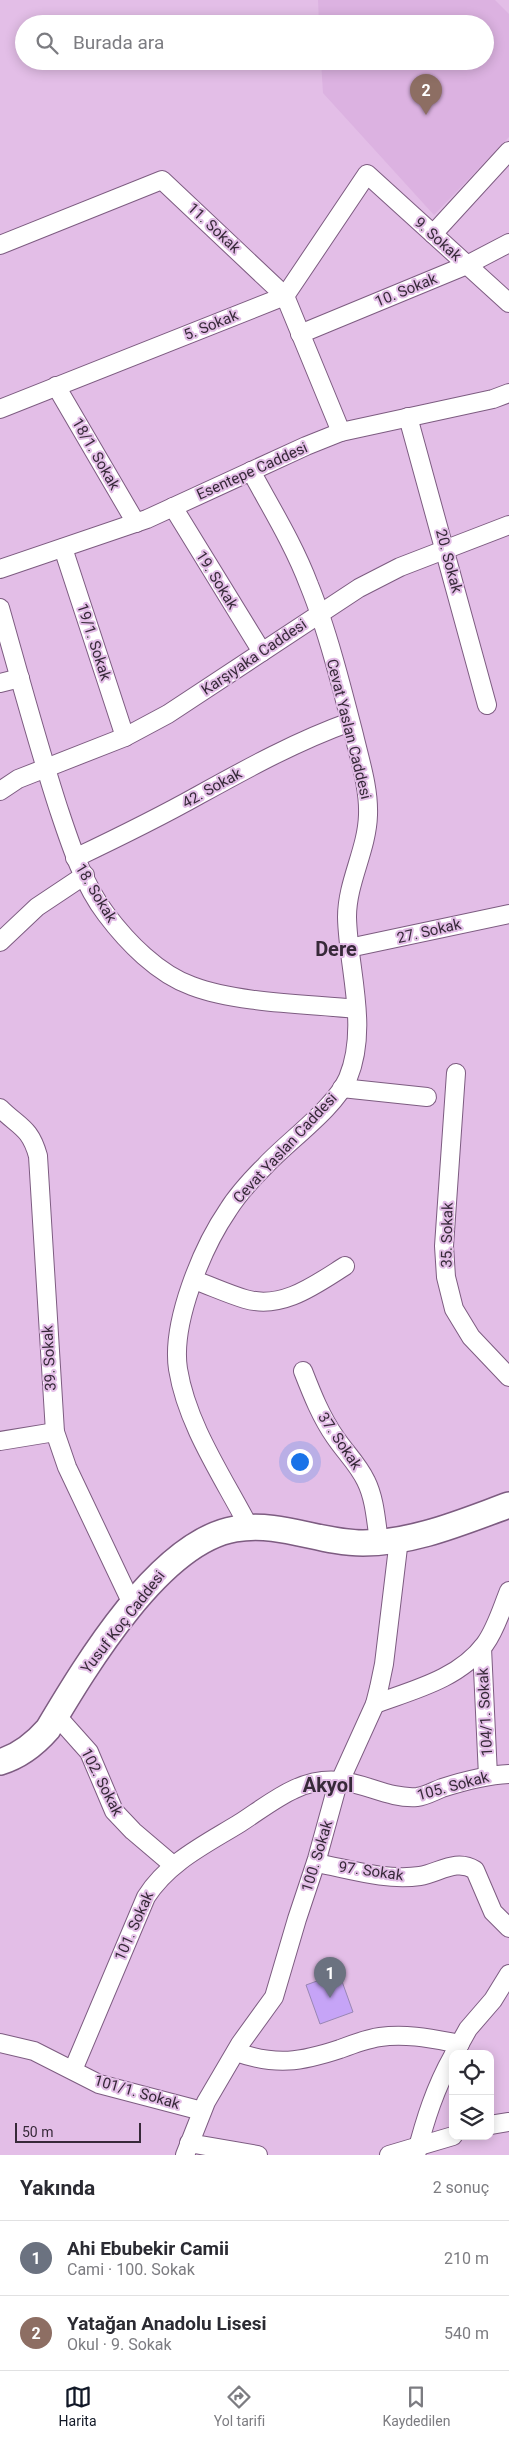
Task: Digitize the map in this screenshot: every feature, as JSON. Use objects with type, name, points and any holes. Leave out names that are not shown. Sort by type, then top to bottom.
[{"type":"street","points":[[433,234],[509,152]]},
{"type":"street","name":"9. Sokak","points":[[285,296],[367,174],[509,303]]},
{"type":"street","name":"11. Sokak","points":[[0,246],[162,180],[285,296],[341,432]]},
{"type":"street","name":"10. Sokak","points":[[300,334],[467,265],[509,243]]},
{"type":"street","name":"5. Sokak","points":[[0,409],[285,296]]},
{"type":"street","name":"18/1. Sokak","points":[[56,386],[136,523]]},
{"type":"street","name":"Esentepe Caddesi","points":[[0,569],[136,523],[341,432],[493,399],[509,393]]},
{"type":"street","name":"20. Sokak","points":[[408,417],[446,548],[486,705]]},
{"type":"street","name":"Cevat Yaslan Caddesi","points":[[249,1528],[193,1419],[178,1367],[178,1339],[187,1299],[194,1280],[202,1259],[226,1212],[247,1184],[274,1155],[304,1130],[347,1081],[357,1044],[356,1009],[347,912],[365,841],[368,814],[367,790],[350,722],[309,584],[251,471]]},
{"type":"street","name":"19. Sokak","points":[[173,507],[262,652]]},
{"type":"street","name":"Karşıyaka Caddesi","points":[[0,790],[18,779],[125,736],[168,714],[359,588],[400,567],[509,525]]},
{"type":"street","name":"19/1. Sokak","points":[[62,548],[125,736]]},
{"type":"street","name":"18. Sokak","points":[[0,608],[45,768],[76,858],[105,913],[124,935],[158,966],[190,986],[230,996],[356,1009]]},
{"type":"street","points":[[0,684],[20,678]]},
{"type":"street","name":"42. Sokak","points":[[76,858],[142,826],[253,765],[322,732],[350,722]]},
{"type":"street","points":[[0,942],[37,907],[85,875]]},
{"type":"street","name":"27. Sokak","points":[[350,948],[509,914]]},
{"type":"street","name":"35. Sokak","points":[[456,1074],[444,1246],[446,1277],[454,1309],[458,1316],[472,1337],[509,1377]]},
{"type":"street","points":[[342,1088],[427,1097]]},
{"type":"street","name":"39. Sokak","points":[[3,1112],[21,1125],[33,1139],[38,1156],[55,1432],[67,1467],[133,1606]]},
{"type":"street","points":[[194,1280],[246,1300],[280,1300],[305,1292],[345,1266]]},
{"type":"street","name":"37. Sokak","points":[[303,1371],[321,1416],[336,1439],[356,1462],[367,1482],[389,1540]]},
{"type":"street","points":[[0,1440],[55,1432]]},
{"type":"street","name":"Yusuf Koç Caddesi","points":[[0,1762],[18,1756],[38,1740],[99,1649],[133,1606],[178,1556],[193,1546],[227,1531],[249,1528],[276,1527],[362,1543],[420,1536],[509,1505]]},
{"type":"street","name":"100. Sokak","points":[[187,2149],[202,2111],[236,2052],[274,1997],[340,1781],[375,1704],[384,1664],[389,1540]]},
{"type":"street","points":[[375,1704],[445,1677],[464,1665],[482,1648],[496,1624],[508,1596]]},
{"type":"street","name":"104/1. Sokak","points":[[482,1648],[488,1776]]},
{"type":"street","name":"102. Sokak","points":[[56,1715],[89,1752],[114,1811],[133,1831],[173,1865]]},
{"type":"street","name":"105. Sokak","points":[[340,1781],[396,1796],[410,1797],[421,1796],[460,1782],[509,1774]]},
{"type":"street","name":"101. Sokak","points":[[73,2070],[146,1897],[156,1880],[173,1865],[275,1798],[307,1784],[340,1781]]},
{"type":"street","name":"97. Sokak","points":[[316,1863],[395,1877],[422,1876],[455,1865],[469,1866],[475,1870],[493,1912],[509,1928]]},
{"type":"street","points":[[457,2050],[468,2028],[507,1982]]},
{"type":"street","points":[[236,2052],[260,2060],[284,2062],[318,2056],[362,2040],[399,2035],[452,2050]]},
{"type":"street","points":[[0,2043],[34,2051],[73,2070]]},
{"type":"street","points":[[417,2151],[440,2079],[449,2063]]},
{"type":"street","name":"101/1. Sokak","points":[[73,2070],[100,2084],[202,2111]]},
{"type":"street","points":[[494,2124],[509,2122]]},
{"type":"street","points":[[389,2155],[417,2151],[449,2138]]},
{"type":"street","points":[[187,2149],[258,2155]]},
{"type":"shaded area","points":[[318,0],[495,0],[509,14],[509,137],[434,215],[323,93],[322,70],[494,70],[494,15],[319,15]]},
{"type":"building","points":[[339,1973],[353,2012],[320,2024],[306,1985]]},
{"type":"place","name":"Yatağan Anadolu Lisesi","points":[[426,115]]},
{"type":"place","name":"Ahi Ebubekir Camii","points":[[330,1998]]},
{"type":"district","name":"Dere","points":[[336,949]]},
{"type":"district","name":"Akyol","points":[[328,1785]]}]
